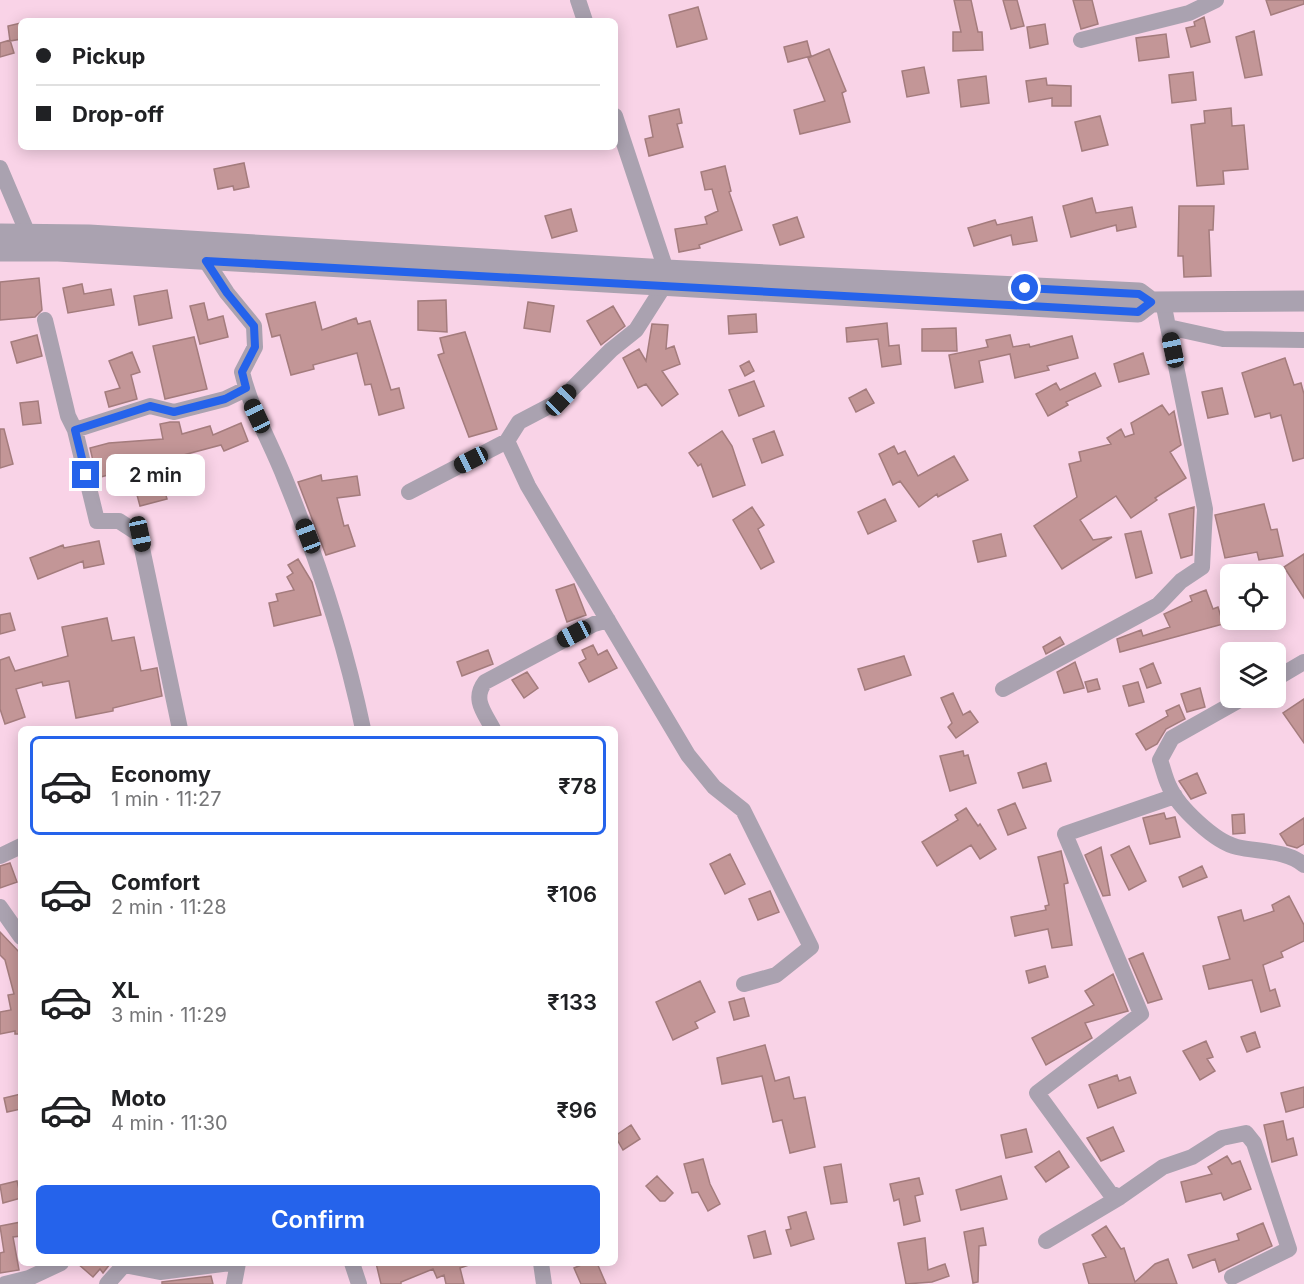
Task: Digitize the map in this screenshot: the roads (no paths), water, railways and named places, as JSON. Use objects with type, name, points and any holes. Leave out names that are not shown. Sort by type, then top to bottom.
[{"type":"street","points":[[578,0],[584,18]]},
{"type":"street","points":[[1081,40],[1189,13],[1216,0]]},
{"type":"street","points":[[409,492],[507,441],[519,422],[561,400],[611,350],[636,330],[665,278],[618,126]]},
{"type":"street","points":[[0,168],[36,240]]},
{"type":"street","points":[[0,234],[206,261],[665,278]]},
{"type":"street","points":[[0,251],[36,240],[89,235],[1138,312],[1157,302],[1304,301]]},
{"type":"street","points":[[206,261],[227,293],[254,326],[255,347],[242,372],[246,388],[323,575],[354,686],[362,726]]},
{"type":"street","points":[[1003,689],[1158,604],[1181,581],[1202,567],[1205,508],[1168,327],[1157,302]]},
{"type":"street","points":[[45,320],[97,521],[119,521],[140,534],[179,726]]},
{"type":"street","points":[[1168,327],[1222,339],[1304,340]]},
{"type":"street","points":[[75,430],[150,406],[174,412],[225,399],[246,388]]},
{"type":"street","points":[[507,441],[528,486],[688,755],[714,787],[743,810],[810,947],[776,975],[744,984]]},
{"type":"street","points":[[491,726],[478,702],[479,690],[485,682],[594,624],[608,620]]},
{"type":"street","points":[[1286,673],[1304,663]]},
{"type":"street","points":[[1225,708],[1172,738],[1160,760],[1169,788],[1197,821],[1219,839],[1236,847],[1266,851],[1304,865]]},
{"type":"street","points":[[1120,1197],[1110,1193],[1037,1093],[1141,1014],[1065,834],[1175,796]]},
{"type":"street","points":[[0,856],[18,847]]},
{"type":"street","points":[[0,907],[18,933]]},
{"type":"street","points":[[1046,1241],[1120,1197],[1162,1167],[1192,1156],[1222,1138],[1246,1133],[1254,1143],[1288,1250],[1232,1277]]},
{"type":"street","points":[[5,1284],[29,1278],[55,1266]]},
{"type":"street","points":[[107,1284],[121,1266]]},
{"type":"street","points":[[132,1266],[160,1272],[207,1266]]},
{"type":"street","points":[[234,1284],[237,1266]]},
{"type":"street","points":[[352,1266],[359,1284]]},
{"type":"street","points":[[541,1266],[544,1284]]}]
